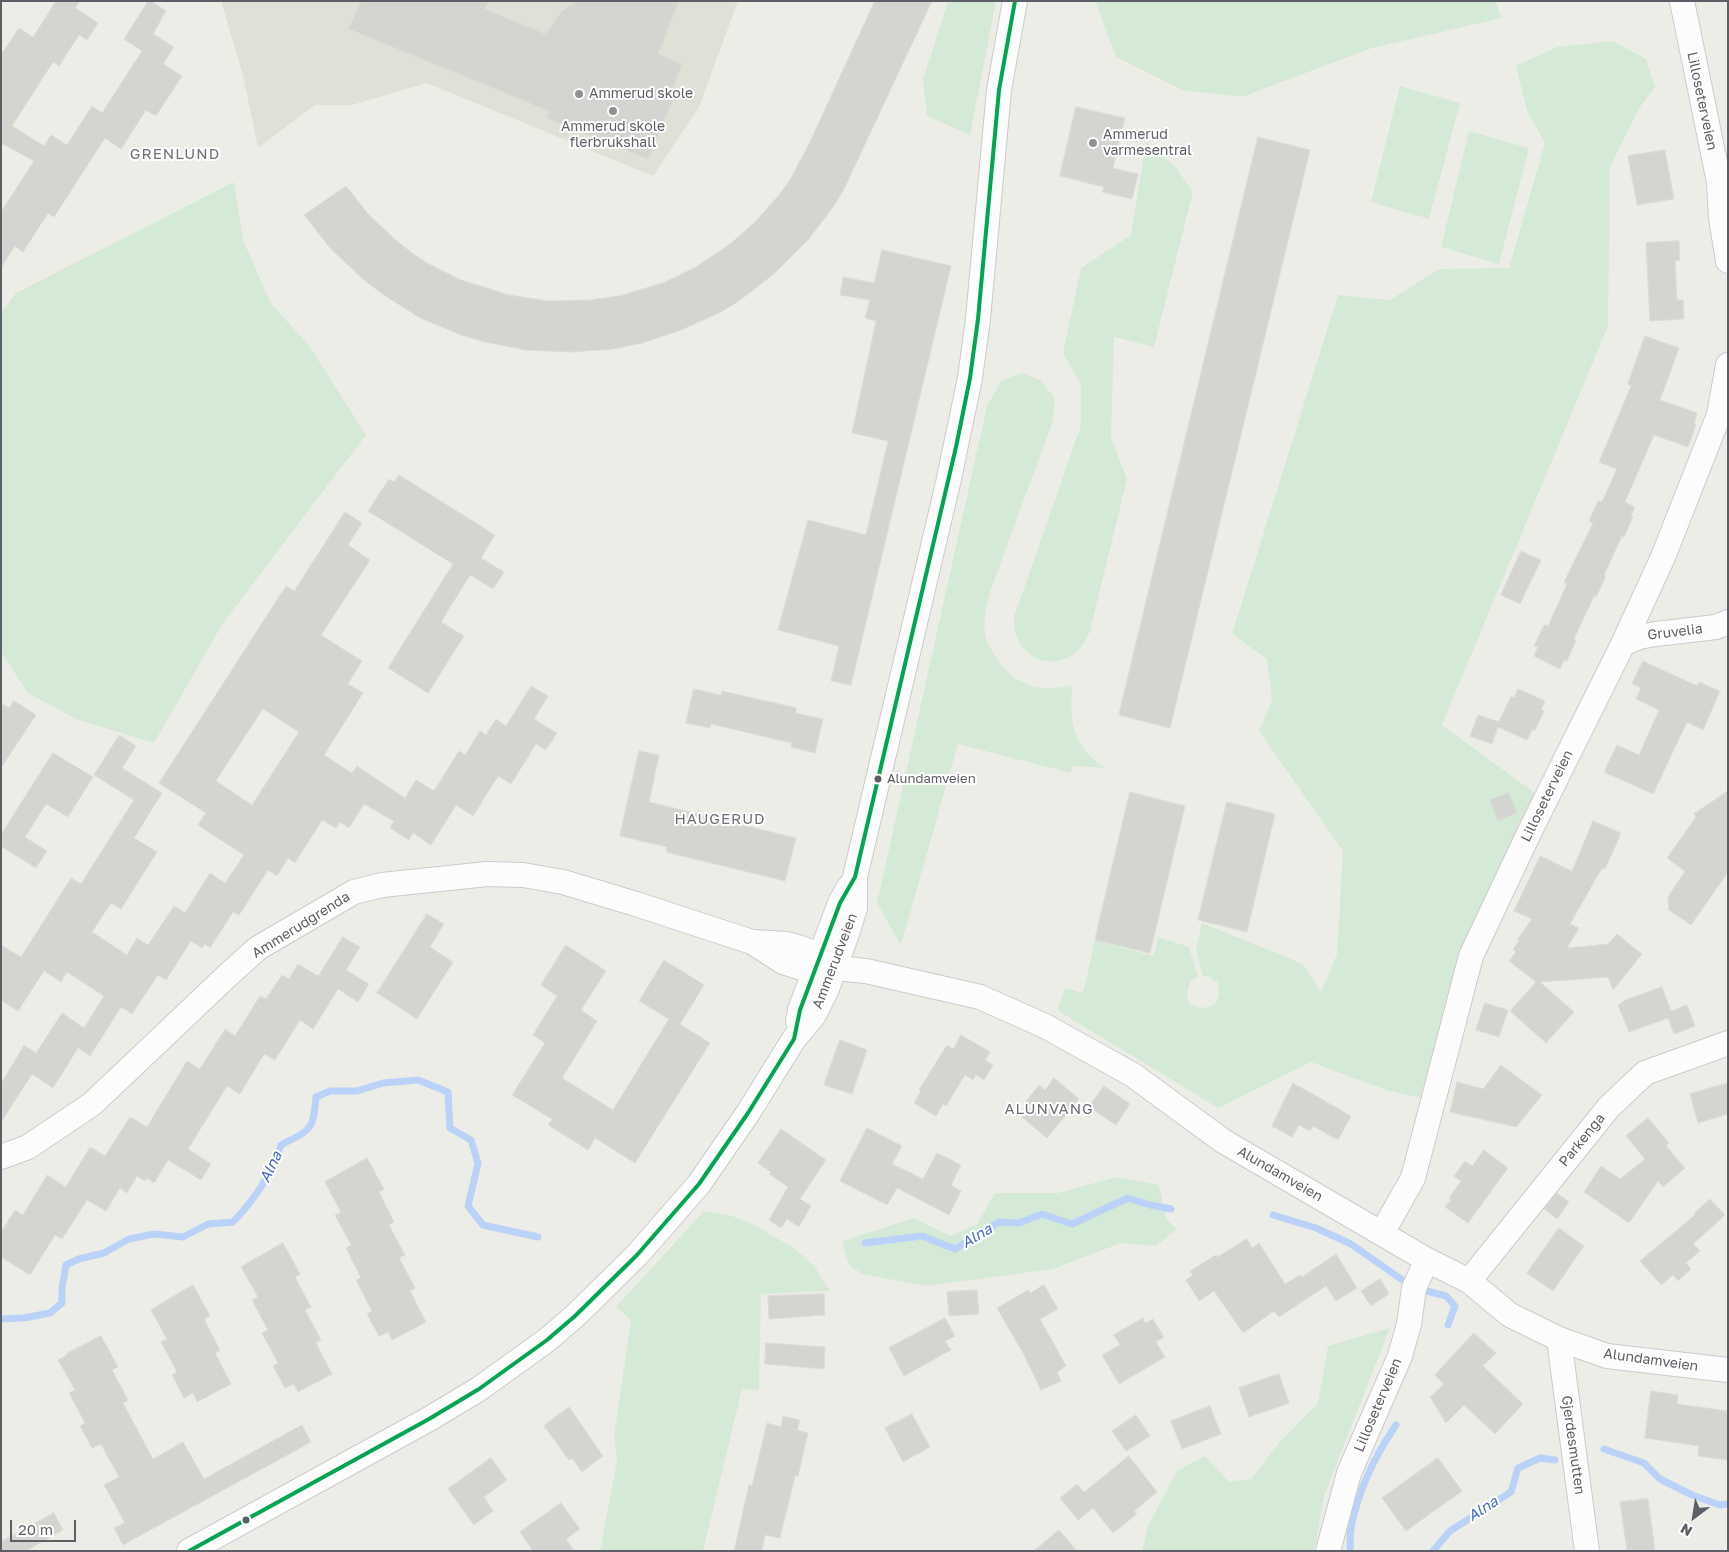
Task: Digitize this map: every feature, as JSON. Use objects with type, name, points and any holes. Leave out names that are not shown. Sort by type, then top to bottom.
[{"type":"street","name":"Ammerudveien","points":[[189,1551],[458,1403],[547,1340],[575,1316],[637,1256],[694,1190],[748,1113],[794,1039],[800,1010],[823,966],[840,903],[855,876],[948,483],[970,378],[980,300],[999,90],[1015,1]]},
{"type":"street","name":"Lilloseterveien","points":[[1682,1],[1719,182],[1724,212],[1728,262]]},
{"type":"street","name":"Lilloseterveien","points":[[1382,1233],[1413,1178],[1471,956],[1530,831],[1623,644],[1663,557],[1719,415],[1728,365]]},
{"type":"street","name":"Gruvelia","points":[[1623,644],[1639,637],[1716,627],[1728,622]]},
{"type":"street","name":"Ammerudgrenda","points":[[1,1157],[28,1148],[92,1104],[258,948],[354,892],[382,885],[487,874],[523,875],[563,882],[752,942]]},
{"type":"street","name":"Alundamveien","points":[[752,942],[787,944],[823,966],[880,974],[980,997],[1045,1026],[1133,1075],[1223,1140],[1427,1260],[1469,1281],[1510,1315],[1559,1339],[1607,1356],[1728,1370]]},
{"type":"street","name":"Parkenga","points":[[1469,1281],[1609,1107],[1645,1073],[1728,1043]]},
{"type":"street","name":"Lilloseterveien","points":[[1328,1551],[1348,1473],[1400,1356],[1409,1324],[1414,1288],[1427,1260]]},
{"type":"street","name":"Gjerdesmutten","points":[[1559,1339],[1588,1551]]},
{"type":"shaded area","name":"Ammerud skole","points":[[221,1],[738,1],[699,107],[653,176],[427,83],[352,105],[315,105],[258,148],[243,75]]},
{"type":"green space","points":[[948,1],[996,1],[970,135],[927,116],[923,80]]},
{"type":"green space","points":[[1095,1],[1495,1],[1502,18],[1372,48],[1242,97],[1182,90],[1116,57]]},
{"type":"green space","points":[[1613,41],[1646,59],[1655,87],[1640,107],[1610,167],[1608,326],[1442,725],[1535,793],[1465,944],[1420,1098],[1386,1090],[1311,1062],[1218,1108],[1057,1010],[1065,988],[1083,993],[1095,940],[1154,956],[1158,937],[1189,947],[1198,977],[1190,982],[1187,993],[1189,1003],[1202,1008],[1208,1007],[1216,1002],[1219,991],[1218,983],[1208,976],[1203,976],[1196,949],[1202,923],[1303,964],[1321,992],[1337,954],[1343,851],[1259,731],[1272,700],[1267,659],[1232,634],[1338,295],[1390,300],[1439,269],[1509,268],[1545,143],[1527,111],[1516,66],[1557,47]]},
{"type":"green space","points":[[1400,86],[1460,103],[1429,219],[1371,202]]},
{"type":"green space","points":[[1469,131],[1529,148],[1499,264],[1441,247]]},
{"type":"green space","points":[[1146,143],[1175,166],[1193,192],[1154,347],[1114,337],[1111,437],[1127,479],[1090,631],[1081,646],[1070,656],[1057,661],[1044,661],[1032,656],[1022,647],[1016,634],[1014,617],[1081,425],[1081,384],[1063,353],[1081,268],[1131,235]]},
{"type":"green space","points":[[234,182],[243,240],[270,302],[310,347],[366,435],[223,623],[154,743],[76,719],[28,693],[1,652],[1,313],[16,293]]},
{"type":"green space","points":[[1022,373],[1040,380],[1055,398],[1053,421],[990,592],[986,609],[986,638],[1000,663],[1008,672],[1026,684],[1048,688],[1072,685],[1072,714],[1078,740],[1092,758],[1106,768],[1072,766],[1071,773],[958,744],[901,945],[877,903],[987,406],[1002,380]]},
{"type":"green space","points":[[1117,1177],[1159,1185],[1166,1219],[1177,1229],[1156,1246],[1121,1243],[1053,1269],[927,1286],[862,1274],[849,1265],[842,1241],[914,1218],[950,1236],[977,1224],[995,1193],[1058,1193]]},
{"type":"green space","points":[[704,1211],[732,1216],[753,1224],[794,1248],[815,1267],[830,1291],[761,1294],[759,1390],[742,1389],[703,1551],[600,1551],[617,1461],[614,1436],[631,1320],[616,1307]]},
{"type":"green space","points":[[1390,1328],[1324,1496],[1313,1551],[1142,1551],[1148,1526],[1177,1471],[1205,1456],[1229,1482],[1251,1479],[1279,1443],[1318,1403],[1328,1346]]},
{"type":"building","points":[[56,1],[80,1],[75,8],[98,23],[87,40],[79,35],[59,66],[53,62],[12,126],[44,146],[51,135],[67,145],[92,106],[102,113],[142,51],[124,39],[148,1],[166,11],[153,34],[174,47],[163,64],[182,76],[156,116],[146,110],[121,149],[105,138],[54,217],[48,213],[23,252],[15,246],[1,268],[1,212],[34,161],[1,143],[1,55],[19,28],[33,37]]},
{"type":"building","points":[[361,1],[489,1],[485,9],[545,34],[562,11],[577,1],[679,1],[658,54],[682,64],[669,98],[673,100],[648,159],[547,118],[549,111],[349,29]]},
{"type":"building","points":[[875,1],[932,1],[845,187],[834,206],[807,241],[775,273],[739,301],[721,312],[681,330],[642,343],[613,349],[571,352],[526,350],[461,335],[420,318],[381,293],[331,249],[304,215],[346,186],[369,215],[412,253],[427,263],[461,280],[509,295],[548,301],[589,300],[619,296],[663,283],[696,267],[730,244],[755,222],[780,194],[809,144]]},
{"type":"building","name":"Ammerud varmesentral","points":[[1076,107],[1125,118],[1113,168],[1138,174],[1132,199],[1102,192],[1104,187],[1060,176]]},
{"type":"building","points":[[1258,137],[1310,150],[1170,728],[1119,715]]},
{"type":"building","points":[[1665,150],[1674,199],[1637,205],[1628,156]]},
{"type":"building","points":[[1679,241],[1680,260],[1675,261],[1677,300],[1683,300],[1684,319],[1650,321],[1646,243]]},
{"type":"building","points":[[882,250],[951,266],[851,685],[831,681],[839,646],[778,630],[808,520],[866,535],[888,441],[852,433],[876,321],[865,318],[870,300],[840,295],[843,277],[874,283]]},
{"type":"building","points":[[1645,336],[1679,348],[1660,400],[1697,413],[1694,424],[1696,425],[1688,447],[1654,435],[1625,502],[1635,507],[1631,516],[1633,517],[1624,537],[1622,536],[1604,575],[1606,576],[1596,597],[1594,596],[1574,639],[1576,640],[1567,661],[1564,660],[1560,669],[1534,656],[1538,647],[1534,646],[1544,625],[1548,626],[1567,584],[1564,582],[1593,523],[1589,521],[1598,501],[1602,502],[1617,469],[1599,462],[1631,386],[1628,384]]},
{"type":"building","points":[[399,475],[495,535],[481,558],[504,572],[493,589],[470,575],[441,622],[464,636],[428,693],[388,668],[453,564],[368,511],[389,479],[394,482]]},
{"type":"building","points":[[345,512],[362,523],[348,545],[370,560],[321,635],[362,661],[348,684],[363,693],[324,755],[352,773],[357,766],[405,798],[416,780],[434,791],[459,751],[465,755],[480,731],[486,735],[496,719],[506,726],[531,686],[548,696],[534,719],[557,733],[546,750],[536,744],[511,784],[498,776],[473,816],[456,805],[431,845],[413,833],[409,840],[390,828],[394,821],[364,804],[349,828],[340,822],[336,828],[322,820],[295,863],[288,858],[277,876],[268,870],[239,915],[233,912],[210,948],[205,944],[202,948],[191,941],[166,980],[158,975],[132,1014],[121,1007],[90,1056],[78,1048],[53,1088],[32,1074],[1,1122],[1,1084],[24,1045],[36,1053],[62,1013],[84,1028],[104,996],[67,972],[61,982],[44,971],[18,1011],[1,1000],[1,945],[21,957],[71,878],[81,884],[134,800],[94,775],[119,735],[136,746],[122,768],[162,793],[134,838],[157,852],[121,909],[111,903],[92,932],[127,955],[137,938],[148,945],[174,906],[185,913],[210,873],[225,883],[244,855],[198,825],[206,813],[159,783],[286,586],[294,591]],"holes":[[[263,709],[299,732],[252,805],[216,781]]]},
{"type":"building","points":[[1521,551],[1541,560],[1520,604],[1501,595]]},
{"type":"building","points":[[1643,661],[1697,686],[1699,682],[1720,691],[1703,730],[1687,722],[1653,794],[1604,772],[1617,745],[1639,755],[1659,710],[1636,699],[1641,688],[1632,684]]},
{"type":"building","points":[[694,689],[721,695],[722,691],[797,708],[795,713],[823,719],[815,753],[791,747],[792,743],[711,724],[710,728],[686,723]]},
{"type":"building","points":[[1518,689],[1545,701],[1541,710],[1544,711],[1535,730],[1532,730],[1527,740],[1498,727],[1492,744],[1470,736],[1478,715],[1499,722],[1511,696],[1514,698]]},
{"type":"building","points":[[14,701],[36,715],[1,768],[1,703],[9,708]]},
{"type":"building","points":[[639,751],[659,755],[649,802],[796,838],[785,881],[666,852],[667,847],[620,836]]},
{"type":"building","points":[[53,753],[93,777],[68,817],[46,804],[25,837],[47,851],[36,868],[1,846],[1,835]]},
{"type":"building","points":[[1728,791],[1728,872],[1691,925],[1669,910],[1668,897],[1685,871],[1667,858],[1696,817],[1694,814]]},
{"type":"building","points":[[1130,792],[1185,806],[1150,953],[1095,940]]},
{"type":"building","points":[[1509,793],[1517,813],[1498,821],[1490,800]]},
{"type":"building","points":[[1227,802],[1275,814],[1247,932],[1198,920]]},
{"type":"building","points":[[1593,821],[1621,833],[1605,869],[1602,868],[1570,924],[1579,928],[1567,948],[1608,944],[1617,934],[1642,954],[1613,990],[1608,977],[1540,982],[1574,1012],[1546,1043],[1510,1011],[1536,982],[1509,961],[1516,952],[1513,949],[1519,941],[1517,940],[1532,919],[1514,911],[1540,856],[1572,871]]},
{"type":"building","points":[[427,914],[444,924],[430,947],[453,962],[417,1019],[377,993]]},
{"type":"building","points":[[343,937],[360,947],[346,970],[369,984],[358,1002],[338,989],[313,1029],[300,1020],[275,1060],[264,1054],[240,1094],[227,1086],[188,1149],[211,1164],[201,1180],[168,1160],[154,1183],[147,1178],[145,1181],[137,1176],[127,1193],[120,1188],[106,1211],[87,1200],[62,1239],[55,1235],[30,1275],[1,1257],[1,1232],[15,1210],[23,1215],[47,1175],[66,1187],[90,1147],[105,1156],[130,1117],[147,1127],[187,1061],[200,1069],[225,1029],[235,1036],[260,996],[266,999],[282,975],[289,979],[298,964],[318,976]]},
{"type":"building","points":[[566,945],[606,971],[581,1010],[597,1021],[562,1078],[613,1110],[669,1019],[639,1001],[664,960],[704,985],[680,1024],[710,1043],[635,1163],[595,1138],[588,1150],[548,1125],[552,1119],[512,1095],[545,1043],[533,1035],[557,996],[541,985]]},
{"type":"building","points":[[1662,987],[1671,1011],[1687,1005],[1695,1026],[1674,1034],[1668,1018],[1629,1032],[1618,1005],[1626,1000]]},
{"type":"building","points":[[1485,1003],[1508,1010],[1499,1037],[1476,1030]]},
{"type":"building","points":[[961,1035],[990,1052],[985,1060],[993,1065],[984,1080],[976,1075],[973,1080],[965,1075],[946,1106],[943,1104],[936,1116],[914,1103],[921,1091],[919,1090],[947,1045],[953,1049]]},
{"type":"building","points":[[840,1040],[867,1050],[852,1094],[824,1085]]},
{"type":"building","points":[[1501,1065],[1542,1095],[1516,1127],[1450,1112],[1457,1082],[1483,1089]]},
{"type":"building","points":[[1054,1078],[1079,1099],[1047,1138],[1022,1117],[1032,1106],[1026,1101],[1039,1085],[1045,1090]]},
{"type":"building","points":[[1293,1083],[1351,1116],[1338,1140],[1313,1126],[1310,1131],[1299,1125],[1292,1137],[1272,1126]]},
{"type":"building","points":[[1728,1083],[1728,1114],[1698,1123],[1690,1094]]},
{"type":"building","points":[[1104,1086],[1130,1104],[1116,1125],[1089,1107]]},
{"type":"building","points":[[1648,1118],[1669,1143],[1666,1146],[1685,1168],[1663,1187],[1658,1181],[1629,1223],[1584,1192],[1601,1166],[1620,1179],[1645,1159],[1626,1136]]},
{"type":"building","points":[[867,1128],[902,1146],[892,1164],[923,1179],[937,1153],[961,1165],[951,1185],[961,1191],[949,1215],[897,1188],[887,1205],[840,1181]]},
{"type":"building","points":[[781,1129],[826,1160],[800,1199],[811,1206],[799,1227],[787,1219],[781,1228],[769,1220],[788,1187],[769,1174],[771,1172],[758,1163]]},
{"type":"building","points":[[1484,1150],[1508,1168],[1468,1223],[1445,1207],[1461,1181],[1454,1176],[1465,1161],[1472,1166]]},
{"type":"building","points":[[367,1158],[384,1189],[379,1192],[394,1222],[389,1225],[405,1255],[399,1258],[415,1288],[410,1291],[426,1322],[392,1340],[388,1332],[379,1336],[367,1314],[372,1311],[356,1280],[361,1278],[346,1248],[351,1245],[335,1215],[341,1212],[325,1182]]},
{"type":"building","points":[[1557,1193],[1569,1202],[1557,1219],[1544,1209]]},
{"type":"building","points":[[1710,1199],[1725,1215],[1693,1244],[1700,1251],[1686,1263],[1691,1269],[1678,1281],[1673,1275],[1661,1285],[1640,1261],[1695,1215]]},
{"type":"building","points":[[1559,1228],[1584,1246],[1553,1291],[1527,1273]]},
{"type":"building","points":[[1247,1239],[1252,1248],[1259,1243],[1285,1284],[1300,1275],[1302,1277],[1336,1254],[1357,1288],[1336,1301],[1326,1286],[1279,1317],[1274,1311],[1243,1333],[1214,1291],[1199,1301],[1186,1280],[1193,1275],[1190,1271]]},
{"type":"building","points":[[283,1243],[300,1274],[295,1277],[311,1307],[305,1310],[321,1340],[316,1343],[332,1374],[298,1392],[294,1384],[285,1388],[273,1366],[278,1363],[262,1333],[268,1330],[252,1300],[258,1297],[241,1267]]},
{"type":"building","points":[[1380,1279],[1389,1294],[1371,1306],[1361,1291]]},
{"type":"building","points":[[193,1285],[210,1316],[204,1319],[220,1350],[215,1353],[231,1384],[197,1402],[193,1393],[184,1398],[172,1375],[177,1372],[161,1342],[167,1339],[151,1310]]},
{"type":"building","points":[[1044,1285],[1058,1309],[1040,1319],[1066,1366],[1057,1372],[1061,1381],[1041,1390],[1022,1351],[997,1308],[1028,1290],[1030,1293]]},
{"type":"building","points":[[977,1290],[979,1314],[949,1316],[947,1292]]},
{"type":"building","points":[[824,1294],[825,1315],[769,1319],[768,1296]]},
{"type":"building","points":[[945,1318],[955,1336],[945,1341],[951,1350],[904,1376],[889,1348]]},
{"type":"building","points":[[1143,1318],[1145,1323],[1153,1319],[1164,1337],[1156,1342],[1165,1357],[1119,1384],[1102,1355],[1120,1345],[1114,1335]]},
{"type":"building","points":[[1474,1333],[1496,1353],[1483,1366],[1523,1404],[1495,1434],[1464,1405],[1446,1423],[1430,1397],[1444,1384],[1435,1375]]},
{"type":"building","points":[[101,1336],[118,1367],[112,1370],[128,1400],[123,1403],[153,1459],[183,1442],[204,1479],[302,1425],[311,1442],[123,1545],[114,1528],[125,1523],[104,1485],[119,1477],[101,1444],[92,1448],[80,1426],[85,1423],[69,1393],[75,1390],[58,1360]]},
{"type":"building","points":[[766,1343],[825,1347],[824,1369],[765,1364]]},
{"type":"building","points":[[1279,1374],[1289,1403],[1249,1417],[1239,1388]]},
{"type":"building","points":[[1651,1391],[1678,1395],[1677,1404],[1728,1411],[1728,1460],[1698,1456],[1699,1446],[1645,1438]]},
{"type":"building","points":[[1210,1406],[1221,1434],[1182,1449],[1171,1421]]},
{"type":"building","points":[[569,1407],[603,1456],[582,1472],[572,1458],[569,1460],[544,1426]]},
{"type":"building","points":[[912,1414],[930,1447],[903,1462],[885,1428]]},
{"type":"building","points":[[1136,1415],[1150,1436],[1126,1451],[1112,1431]]},
{"type":"building","points":[[783,1416],[800,1420],[797,1430],[808,1433],[780,1538],[765,1535],[762,1551],[734,1551],[749,1485],[752,1486],[767,1423],[781,1427]]},
{"type":"building","points":[[1129,1456],[1157,1492],[1134,1511],[1137,1514],[1113,1533],[1093,1508],[1078,1520],[1060,1498],[1077,1484],[1084,1492]]},
{"type":"building","points":[[491,1458],[507,1480],[484,1497],[493,1511],[474,1525],[448,1489]]},
{"type":"building","points":[[1438,1458],[1462,1491],[1406,1531],[1382,1498]]},
{"type":"building","points":[[1648,1499],[1655,1551],[1627,1551],[1620,1502]]},
{"type":"building","points":[[561,1503],[580,1529],[566,1539],[574,1551],[533,1551],[520,1532]]},
{"type":"building","points":[[54,1513],[63,1530],[26,1551],[1,1551],[1,1542]]},
{"type":"building","points":[[1059,1530],[1077,1551],[1034,1551]]},
{"type":"waterway","name":"Alna","points":[[1,1319],[24,1318],[50,1313],[62,1303],[66,1265],[79,1259],[104,1253],[129,1239],[154,1234],[183,1237],[208,1224],[233,1222],[262,1186],[281,1145],[299,1136],[309,1128],[312,1123],[316,1097],[330,1091],[357,1091],[383,1083],[418,1080],[448,1092],[450,1128],[471,1140],[478,1163],[468,1206],[483,1225],[538,1237]]},
{"type":"waterway","name":"Alna","points":[[865,1243],[922,1236],[955,1249],[999,1222],[1019,1223],[1042,1214],[1072,1224],[1128,1198],[1171,1209]]},
{"type":"waterway","name":"Alna","points":[[1273,1215],[1316,1228],[1351,1244],[1401,1279]]},
{"type":"waterway","name":"Alna","points":[[1427,1291],[1446,1296],[1455,1306],[1448,1325]]},
{"type":"waterway","name":"Alna","points":[[1350,1551],[1350,1531],[1358,1500],[1374,1461],[1396,1425]]},
{"type":"waterway","name":"Alna","points":[[1604,1449],[1644,1463],[1660,1479],[1692,1495],[1720,1505],[1728,1504]]},
{"type":"waterway","name":"Alna","points":[[1433,1551],[1450,1531],[1511,1492],[1518,1468],[1540,1458],[1555,1460]]},
{"type":"transit line","points":[[189,1551],[429,1419],[479,1389],[547,1340],[575,1316],[637,1255],[699,1184],[748,1113],[794,1039],[800,1010],[840,903],[855,877],[956,447],[970,378],[978,319],[999,90],[1015,1]]},
{"type":"place","name":"Ammerud skole","points":[[579,94]]},
{"type":"place","name":"Ammerud skole flerbrukshall","points":[[613,111]]},
{"type":"place","name":"Ammerud varmesentral","points":[[1093,143]]},
{"type":"place","name":"Alundamveien","points":[[878,779]]},
{"type":"district","name":"GRENLUND","points":[[175,154]]},
{"type":"district","name":"HAUGERUD","points":[[720,819]]},
{"type":"district","name":"ALUNVANG","points":[[1049,1109]]}]
